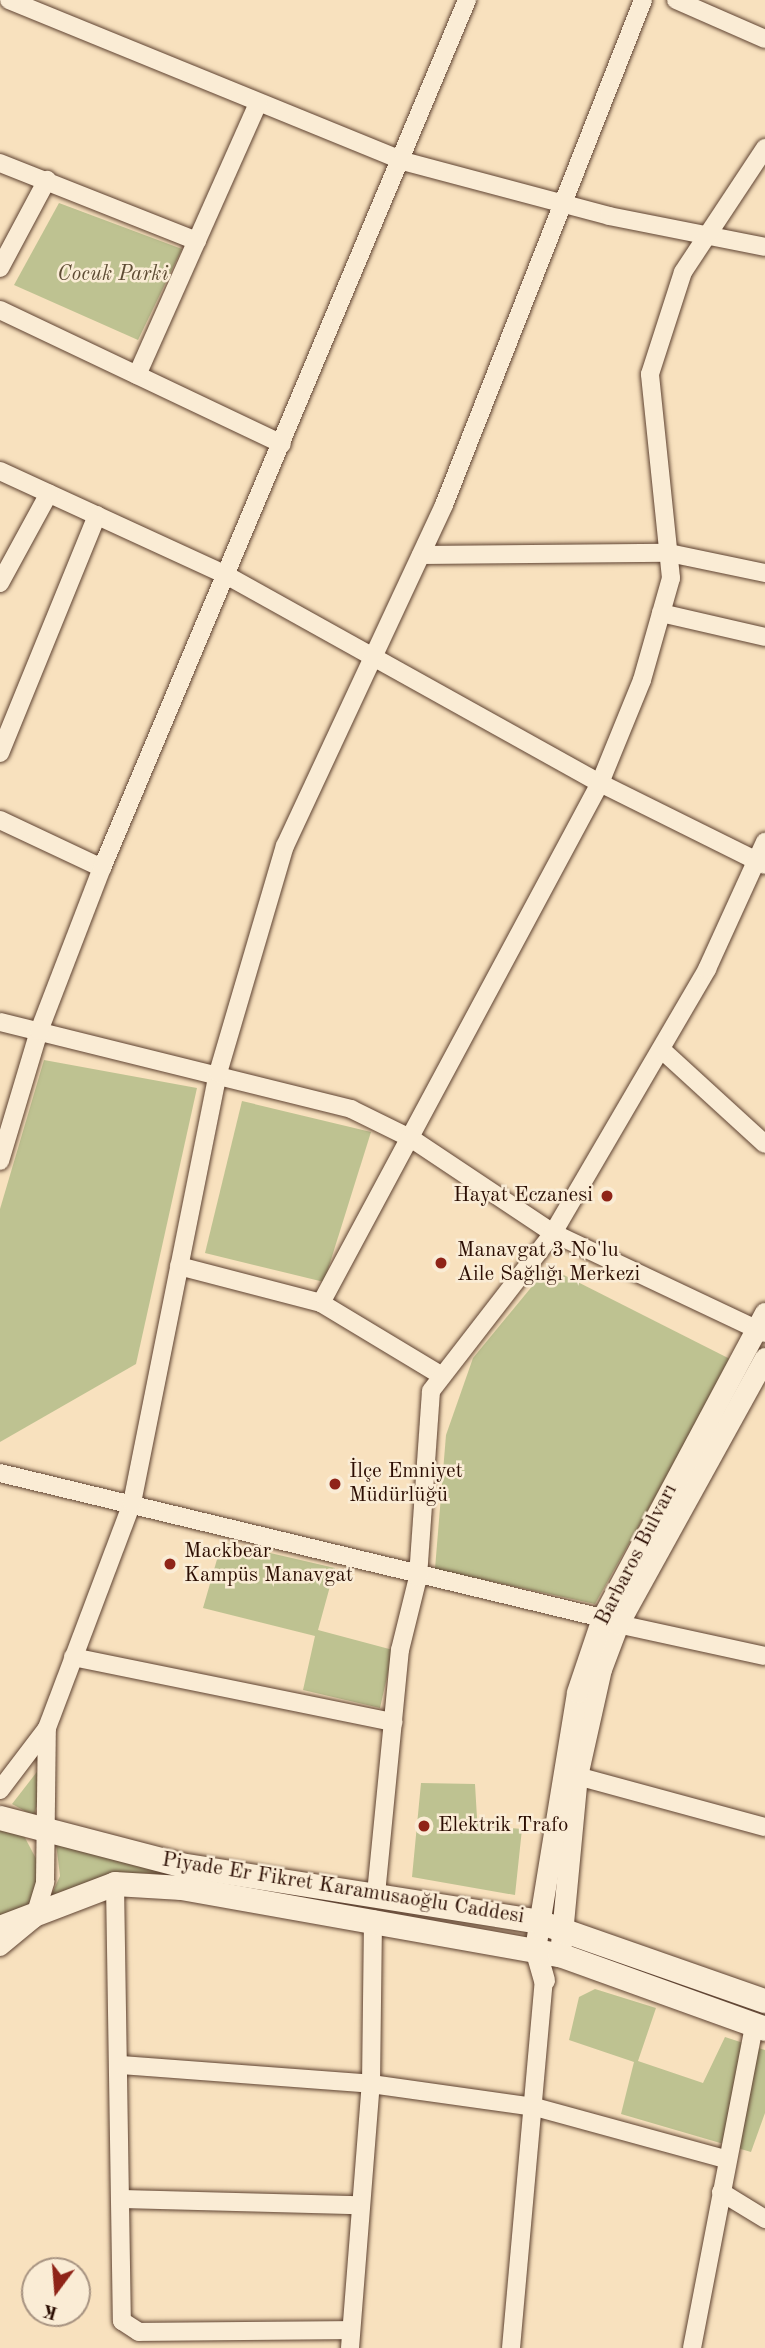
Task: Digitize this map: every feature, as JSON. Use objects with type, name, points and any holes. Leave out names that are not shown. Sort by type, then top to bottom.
[{"type":"main road","name":"Piyade Er Fikret Karamusaoğlu Caddesi","points":[[0,1818],[181,1865],[539,1922],[564,1928],[765,2001]]},
{"type":"main road","name":"Piyade Er Fikret Karamusaoğlu Caddesi","points":[[0,1928],[34,1919],[57,1904],[115,1884],[373,1919],[535,1949],[559,1955],[760,2027]]},
{"type":"street","points":[[9,0],[402,161],[562,205],[765,247]]},
{"type":"street","points":[[0,1161],[39,1031],[102,868],[402,161],[467,0]]},
{"type":"street","points":[[0,1790],[47,1728],[132,1503],[218,1073],[285,846],[422,555],[643,0]]},
{"type":"street","points":[[676,0],[765,39]]},
{"type":"street","points":[[137,375],[258,103]]},
{"type":"street","points":[[321,1303],[412,1139],[600,783],[671,578],[650,374],[683,272],[765,148]]},
{"type":"street","points":[[0,163],[197,241]]},
{"type":"street","points":[[0,268],[47,180]]},
{"type":"street","points":[[0,310],[282,444]]},
{"type":"street","points":[[0,471],[226,575],[600,783],[761,862]]},
{"type":"street","points":[[0,583],[49,493]]},
{"type":"street","points":[[0,753],[97,515]]},
{"type":"street","points":[[422,555],[669,553],[765,573]]},
{"type":"street","points":[[661,613],[765,637]]},
{"type":"street","points":[[0,820],[102,868]]},
{"type":"street","points":[[376,1894],[393,1722],[418,1577],[431,1391],[553,1233],[662,1049],[761,862],[765,842]]},
{"type":"street","points":[[0,1022],[218,1073],[351,1109],[412,1139],[553,1233],[762,1325]]},
{"type":"street","points":[[662,1049],[765,1144]]},
{"type":"street","points":[[179,1266],[321,1303],[442,1376]]},
{"type":"street","name":"Barbaros Bulvarı","points":[[544,1980],[535,1949],[577,1692],[610,1621],[762,1325]]},
{"type":"street","name":"Barbaros Bulvarı","points":[[544,1980],[559,1955],[564,1928],[577,1776],[610,1621],[765,1358]]},
{"type":"street","points":[[0,1473],[263,1532],[418,1577],[765,1656]]},
{"type":"street","points":[[73,1657],[393,1722]]},
{"type":"street","points":[[0,1947],[34,1919],[45,1882],[43,1828],[47,1728]]},
{"type":"street","points":[[577,1776],[765,1827]]},
{"type":"street","points":[[115,1884],[121,2065],[121,2315],[130,2329],[349,2339],[371,2084],[373,1919]]},
{"type":"street","points":[[511,2348],[535,2107],[544,1980]]},
{"type":"street","points":[[692,2348],[726,2159],[760,2027]]},
{"type":"street","points":[[121,2065],[371,2084],[535,2107],[726,2159]]},
{"type":"street","points":[[721,2192],[765,2219]]},
{"type":"street","points":[[122,2199],[359,2205]]},
{"type":"green space","name":"Cocuk Parki","points":[[59,203],[182,249],[138,340],[14,285]]},
{"type":"green space","points":[[44,1060],[197,1088],[136,1364],[0,1442],[0,1209]]},
{"type":"green space","points":[[242,1101],[371,1132],[324,1282],[205,1253]]},
{"type":"green space","points":[[548,1267],[732,1360],[595,1604],[435,1569],[446,1435],[473,1358]]},
{"type":"green space","points":[[222,1542],[335,1568],[318,1630],[393,1650],[380,1708],[303,1690],[315,1636],[203,1608]]},
{"type":"green space","points":[[43,1764],[37,1804],[34,1816],[12,1804]]},
{"type":"green space","points":[[421,1783],[475,1784],[477,1818],[485,1826],[522,1829],[515,1895],[412,1877]]},
{"type":"green space","points":[[0,1823],[23,1834],[41,1868],[30,1904],[0,1921]]},
{"type":"green space","points":[[56,1843],[527,1932],[149,1873],[101,1877],[51,1896],[60,1876]]},
{"type":"green space","points":[[595,1989],[656,2008],[638,2061],[703,2083],[725,2037],[765,2050],[765,2113],[751,2152],[621,2114],[634,2062],[569,2040],[579,1997]]},
{"type":"place","name":"Hayat Eczanesi","points":[[607,1196]]},
{"type":"place","name":"Manavgat 3 No'lu Aile Sağlığı Merkezi","points":[[441,1263]]},
{"type":"place","name":"İlçe Emniyet Müdürlüğü","points":[[335,1484]]},
{"type":"place","name":"Mackbear Kampüs Manavgat","points":[[170,1564]]},
{"type":"place","name":"Elektrik Trafo","points":[[424,1826]]}]
